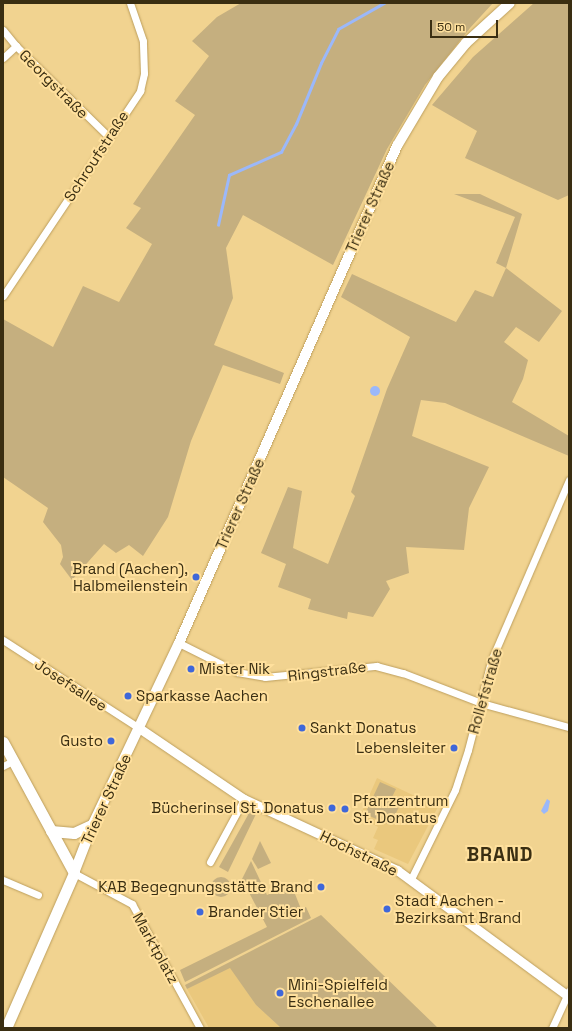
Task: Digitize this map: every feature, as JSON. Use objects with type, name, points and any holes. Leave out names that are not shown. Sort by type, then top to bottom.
[{"type":"main road","name":"Trierer Straße","points":[[6,1028],[94,824],[138,728],[179,644],[397,146],[438,77],[466,43],[510,3]]},
{"type":"main road","points":[[3,742],[74,873]]},
{"type":"main road","points":[[51,830],[74,833],[94,824]]},
{"type":"street","name":"Schroufstraße","points":[[3,295],[108,136],[140,91],[144,73],[143,41],[130,3]]},
{"type":"street","name":"Georgstraße","points":[[3,30],[16,46],[108,136]]},
{"type":"street","points":[[3,58],[16,46]]},
{"type":"street","name":"Rollefstraße","points":[[411,879],[455,790],[481,704],[491,660],[569,480]]},
{"type":"street","name":"Josefsallee","points":[[3,640],[138,728]]},
{"type":"street","name":"Ringstraße","points":[[179,644],[237,672],[248,675],[294,676],[376,666],[403,673],[481,704],[569,727]]},
{"type":"street","name":"Hochstraße","points":[[138,728],[244,799],[380,861],[411,879],[568,995]]},
{"type":"street","points":[[3,766],[13,761]]},
{"type":"street","points":[[210,862],[244,799]]},
{"type":"street","name":"Marktplatz","points":[[74,873],[132,904],[200,1028]]},
{"type":"street","points":[[3,880],[38,895]]},
{"type":"street","points":[[552,1028],[568,995]]},
{"type":"shaded area","points":[[241,3],[493,3],[470,28],[425,85],[387,149],[333,265],[243,215],[226,248],[233,298],[214,345],[284,373],[280,384],[223,365],[191,441],[168,517],[143,556],[129,545],[116,553],[104,544],[72,580],[60,564],[63,557],[61,545],[43,522],[48,508],[3,477],[3,319],[53,347],[83,286],[119,302],[152,244],[126,228],[141,208],[133,204],[195,115],[175,101],[209,56],[192,41],[217,17]]},
{"type":"shaded area","points":[[534,3],[569,3],[569,195],[558,200],[465,158],[477,131],[432,105],[473,57]]},
{"type":"shaded area","points":[[454,194],[480,194],[522,214],[506,268],[496,263],[515,217]]},
{"type":"shaded area","points":[[506,268],[562,311],[539,342],[516,327],[504,342],[528,360],[523,379],[512,402],[569,436],[569,456],[445,403],[421,400],[412,436],[489,467],[469,508],[464,550],[406,547],[409,573],[386,581],[390,589],[373,617],[348,612],[347,619],[308,609],[311,599],[278,587],[286,564],[261,553],[288,487],[302,491],[293,548],[328,564],[355,496],[351,492],[387,389],[410,337],[341,297],[352,274],[456,322],[475,290],[493,297]]},
{"type":"shaded area","points":[[377,778],[438,807],[408,864],[374,849],[378,840],[373,838],[378,827],[364,819],[366,816],[361,814]]},
{"type":"shaded area","points":[[380,782],[396,789],[391,799],[401,803],[390,825],[365,814]]},
{"type":"shaded area","points":[[244,808],[256,814],[228,872],[219,867],[248,815],[242,812]]},
{"type":"shaded area","points":[[260,841],[271,863],[258,869],[252,859]]},
{"type":"shaded area","points":[[251,861],[267,895],[291,884],[301,909],[306,907],[311,918],[185,982],[180,970],[267,927],[242,879]]},
{"type":"shaded area","points":[[221,877],[228,880],[231,887],[228,894],[221,897],[214,894],[211,887],[214,880]]},
{"type":"shaded area","points":[[321,915],[438,1028],[281,1028],[256,1005],[230,968],[187,989],[185,985]]},
{"type":"shaded area","points":[[230,967],[256,1005],[281,1028],[209,1028],[187,989]]},
{"type":"water","points":[[373,386],[377,386],[380,391],[377,396],[373,396],[370,393],[370,389]]},
{"type":"water","points":[[547,799],[550,801],[548,811],[544,814],[541,811]]},
{"type":"waterway","points":[[218,225],[229,175],[281,152],[296,124],[321,63],[338,29],[384,3]]},
{"type":"place","name":"Brand (Aachen), Halbmeilenstein","points":[[196,577]]},
{"type":"place","name":"Mister Nik","points":[[191,669]]},
{"type":"place","name":"Sparkasse Aachen","points":[[128,696]]},
{"type":"place","name":"Sankt Donatus","points":[[302,728]]},
{"type":"place","name":"Gusto","points":[[111,741]]},
{"type":"place","name":"Lebensleiter","points":[[454,748]]},
{"type":"place","name":"Bücherinsel St. Donatus","points":[[332,808]]},
{"type":"place","name":"Pfarrzentrum St. Donatus","points":[[345,809]]},
{"type":"place","name":"KAB Begegnungsstätte Brand","points":[[321,887]]},
{"type":"place","name":"Stadt Aachen - Bezirksamt Brand","points":[[387,909]]},
{"type":"place","name":"Brander Stier","points":[[200,912]]},
{"type":"place","name":"Mini-Spielfeld Eschenallee","points":[[280,993]]},
{"type":"district","name":"BRAND","points":[[500,855]]}]
